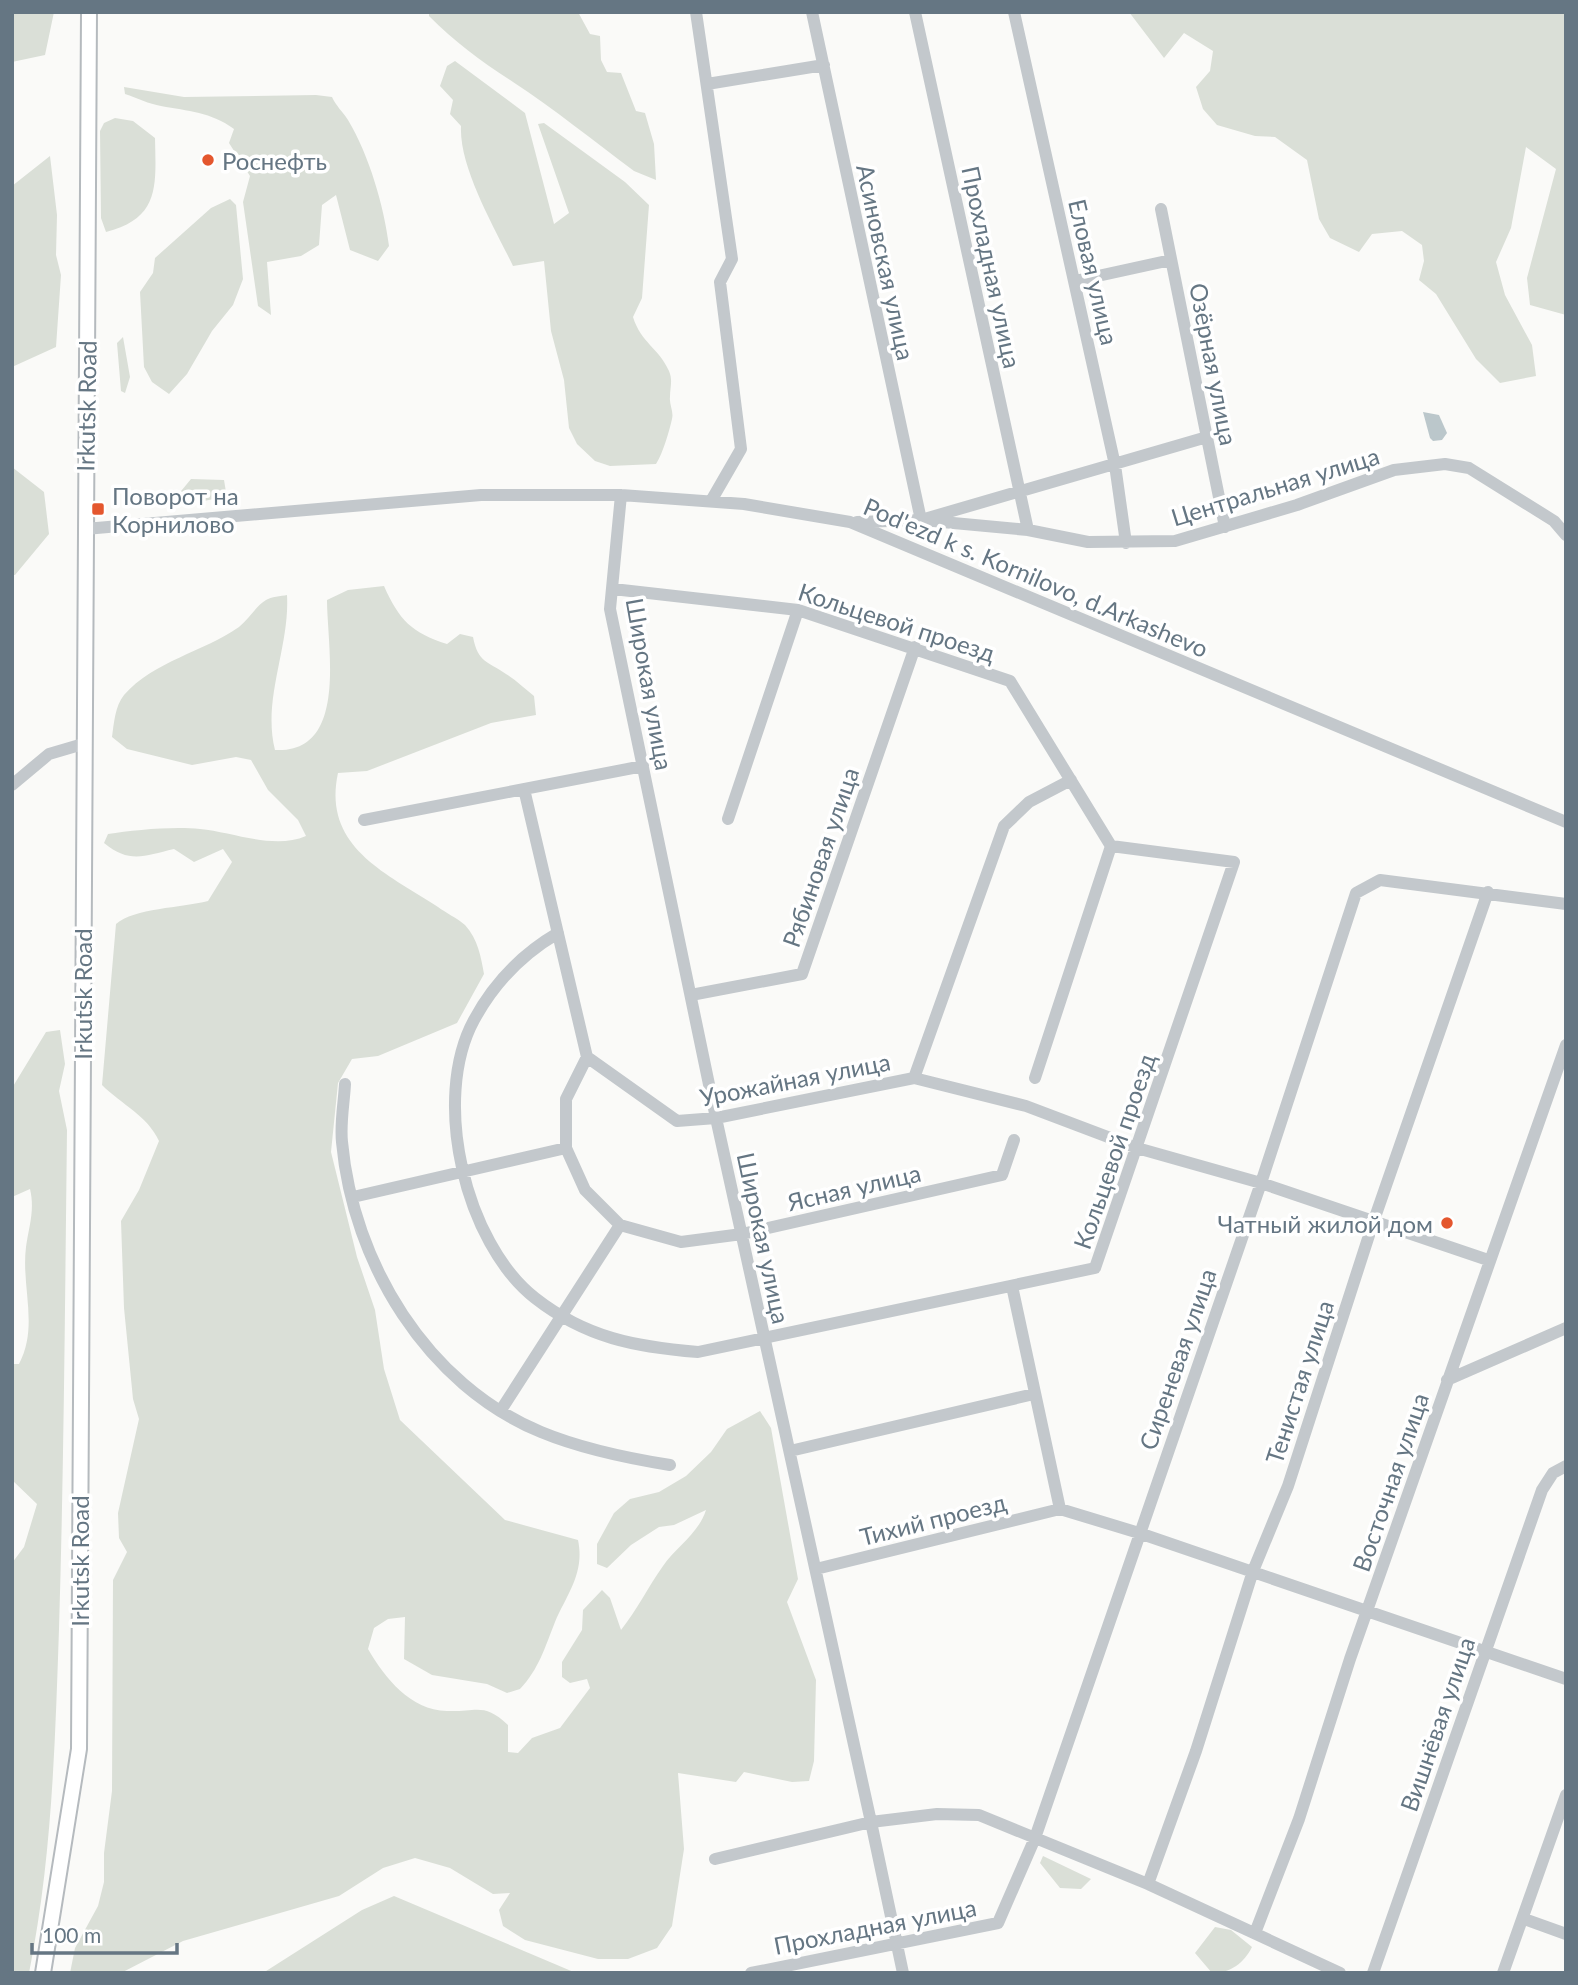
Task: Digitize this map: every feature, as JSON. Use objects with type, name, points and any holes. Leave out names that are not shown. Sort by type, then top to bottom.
[{"type":"main road","name":"Irkutsk Road","points":[[43,1973],[79,1749],[89,12]]},
{"type":"street","points":[[696,12],[732,258],[720,282],[741,449],[711,501]]},
{"type":"street","name":"Асиновская улица","points":[[812,12],[921,520]]},
{"type":"street","name":"Прохладная улица","points":[[915,12],[1028,530]]},
{"type":"street","name":"Еловая улица","points":[[1014,12],[1115,465],[1126,543]]},
{"type":"street","points":[[707,84],[824,65]]},
{"type":"street","name":"Озёрная улица","points":[[1161,209],[1226,527]]},
{"type":"street","points":[[1075,281],[1171,260]]},
{"type":"street","points":[[921,520],[1207,437]]},
{"type":"street","name":"Центральная улица","points":[[850,522],[921,520],[1028,530],[1088,542],[1175,541],[1226,527],[1394,470],[1445,464],[1469,468],[1554,521],[1566,535]]},
{"type":"street","name":"Pod'ezd k s. Kornilovo, d.Arkashevo","points":[[85,529],[481,495],[621,495],[711,501],[850,522],[1566,822]]},
{"type":"street","name":"Широкая улица","points":[[621,495],[610,609],[716,1118],[904,1973]]},
{"type":"street","name":"Кольцевой проезд","points":[[558,933],[536,946],[502,978],[473,1021],[457,1072],[454,1132],[472,1206],[497,1255],[533,1297],[584,1330],[638,1347],[698,1352],[765,1340],[1095,1268],[1234,862],[1111,846],[1010,681],[798,610],[613,589]]},
{"type":"street","points":[[728,819],[798,610]]},
{"type":"street","name":"Рябиновая улица","points":[[691,995],[802,974],[915,647]]},
{"type":"street","points":[[12,785],[49,754],[83,744]]},
{"type":"street","points":[[364,820],[643,766]]},
{"type":"street","name":"Урожайная улица","points":[[587,1057],[677,1121],[716,1118],[914,1078],[1004,826],[1029,802],[1071,780]]},
{"type":"street","points":[[524,789],[587,1057]]},
{"type":"street","points":[[1035,1078],[1111,846]]},
{"type":"street","name":"Сиреневая улица","points":[[1035,1838],[1261,1183],[1356,893],[1380,880],[1488,892]]},
{"type":"street","points":[[1488,892],[1566,904]]},
{"type":"street","name":"Тенистая улица","points":[[1148,1884],[1196,1751],[1253,1571],[1288,1486],[1373,1223],[1488,892]]},
{"type":"street","name":"Восточная улица","points":[[1255,1933],[1299,1819],[1488,1260],[1566,1045]]},
{"type":"street","name":"Ясная улица","points":[[587,1057],[566,1099],[566,1147],[585,1190],[620,1224],[681,1241],[742,1234],[1002,1175],[1014,1140]]},
{"type":"street","points":[[914,1078],[1026,1106],[1137,1148],[1261,1183],[1488,1260]]},
{"type":"street","points":[[345,1084],[342,1142],[353,1197],[370,1256],[395,1305],[425,1345],[461,1382],[501,1410],[538,1431],[578,1446],[670,1465]]},
{"type":"street","points":[[353,1197],[566,1147]]},
{"type":"street","points":[[501,1410],[620,1224]]},
{"type":"street","points":[[1012,1286],[1059,1509],[1253,1571],[1566,1679]]},
{"type":"street","points":[[1447,1380],[1566,1328]]},
{"type":"street","points":[[790,1451],[1034,1394]]},
{"type":"street","name":"Вишнёвая улица","points":[[1373,1973],[1542,1490],[1553,1473],[1566,1466]]},
{"type":"street","name":"Тихий проезд","points":[[816,1569],[1059,1509]]},
{"type":"street","points":[[1503,1973],[1565,1801]]},
{"type":"street","points":[[715,1859],[871,1822],[937,1814],[979,1815],[1148,1884],[1340,1973]]},
{"type":"street","name":"Прохладная улица","points":[[751,1973],[998,1923],[1035,1838]]},
{"type":"street","points":[[1524,1919],[1566,1934]]},
{"type":"shaded area","points":[[12,12],[54,12],[45,55],[12,62]]},
{"type":"shaded area","points":[[429,12],[578,12],[590,34],[600,36],[601,60],[607,72],[621,73],[636,111],[645,113],[654,144],[656,180],[634,171],[480,59],[429,16]]},
{"type":"shaded area","points":[[1129,12],[1566,12],[1566,315],[1530,305],[1527,278],[1556,169],[1526,147],[1511,228],[1496,262],[1505,295],[1532,345],[1536,376],[1500,383],[1476,359],[1436,294],[1419,280],[1424,261],[1422,245],[1402,231],[1372,234],[1359,252],[1330,238],[1319,219],[1307,160],[1275,137],[1255,136],[1217,125],[1203,109],[1196,87],[1210,71],[1213,51],[1184,33],[1164,58]]},
{"type":"shaded area","points":[[455,61],[525,113],[554,224],[569,213],[538,124],[544,123],[625,182],[649,205],[642,298],[633,317],[636,326],[665,363],[671,377],[672,419],[656,464],[610,466],[595,461],[577,444],[569,428],[564,380],[551,331],[544,261],[513,266],[480,198],[466,160],[461,126],[450,114],[453,100],[440,86],[447,66]]},
{"type":"shaded area","points":[[124,87],[184,97],[332,97],[356,134],[369,165],[389,246],[378,261],[350,250],[336,195],[322,205],[319,245],[301,256],[267,262],[271,315],[258,306],[243,202],[250,176],[229,143],[234,129],[208,116],[156,105],[125,94]]},
{"type":"shaded area","points":[[115,118],[133,121],[155,138],[154,185],[151,198],[137,218],[106,232],[101,218],[100,131],[104,123]]},
{"type":"shaded area","points":[[50,156],[57,215],[56,255],[61,275],[56,347],[12,367],[12,186]]},
{"type":"shaded area","points":[[230,199],[236,205],[243,279],[233,305],[212,331],[187,374],[169,394],[152,382],[144,367],[140,292],[153,273],[155,258],[211,208]]},
{"type":"shaded area","points":[[123,337],[130,377],[125,393],[121,391],[117,343]]},
{"type":"shaded area","points":[[1423,412],[1439,415],[1447,433],[1442,440],[1433,441],[1430,438]]},
{"type":"shaded area","points":[[12,467],[44,492],[49,534],[15,575],[12,575]]},
{"type":"shaded area","points":[[191,479],[224,480],[226,492],[214,499],[183,505],[177,496]]},
{"type":"shaded area","points":[[384,586],[401,616],[424,635],[447,644],[460,634],[473,637],[481,657],[534,696],[536,715],[491,723],[367,771],[338,773],[336,799],[340,820],[349,839],[362,855],[379,869],[465,925],[476,942],[484,974],[457,1023],[378,1056],[352,1059],[338,1083],[331,1152],[357,1257],[375,1310],[384,1369],[400,1420],[505,1520],[578,1540],[580,1552],[574,1583],[537,1666],[520,1689],[507,1693],[487,1684],[432,1675],[404,1659],[405,1617],[388,1619],[374,1628],[368,1649],[391,1681],[410,1699],[421,1705],[447,1711],[480,1710],[500,1718],[508,1725],[508,1752],[518,1753],[532,1738],[560,1728],[590,1688],[587,1679],[570,1683],[562,1677],[562,1662],[582,1630],[583,1610],[602,1590],[610,1598],[621,1630],[668,1559],[698,1526],[706,1510],[674,1525],[659,1527],[631,1545],[607,1568],[597,1564],[597,1544],[614,1513],[630,1499],[659,1492],[686,1476],[711,1452],[727,1429],[760,1411],[771,1428],[798,1579],[787,1602],[816,1680],[814,1761],[809,1781],[792,1782],[744,1772],[736,1782],[678,1773],[684,1849],[672,1926],[657,1948],[628,1959],[598,1959],[525,1940],[503,1926],[499,1910],[510,1893],[493,1894],[450,1868],[415,1858],[383,1868],[339,1896],[183,1941],[121,1973],[70,1973],[75,1948],[98,1906],[104,1882],[104,1853],[112,1791],[113,1580],[127,1552],[119,1538],[118,1513],[139,1419],[133,1399],[124,1308],[121,1221],[139,1190],[159,1141],[141,1117],[102,1085],[116,924],[146,912],[208,901],[232,862],[223,849],[194,862],[174,849],[146,856],[130,856],[113,850],[104,843],[108,834],[166,828],[200,829],[267,841],[294,840],[306,836],[298,820],[268,790],[251,760],[236,757],[192,765],[127,749],[112,737],[115,715],[124,695],[136,683],[164,665],[225,636],[239,627],[266,600],[287,595],[285,634],[274,692],[272,731],[275,750],[298,747],[314,735],[324,717],[329,694],[327,600],[348,590]]},
{"type":"shaded area","points":[[60,1030],[65,1064],[59,1091],[67,1130],[62,1504],[54,1759],[48,1845],[29,1973],[12,1973],[12,1563],[24,1547],[37,1504],[12,1480],[12,1364],[19,1364],[28,1335],[25,1262],[32,1204],[30,1189],[12,1197],[12,1088],[46,1032]]},
{"type":"shaded area","points":[[1043,1856],[1091,1879],[1081,1889],[1060,1888],[1040,1863]]},
{"type":"shaded area","points":[[394,1896],[576,1973],[263,1973],[362,1910]]},
{"type":"shaded area","points":[[1215,1927],[1231,1930],[1252,1947],[1236,1966],[1212,1973],[1195,1953]]},
{"type":"place","name":"Роснефть","points":[[208,160]]},
{"type":"place","name":"Поворот на Корнилово","points":[[98,509]]},
{"type":"place","name":"Чатный жилой дом","points":[[1447,1223]]}]
